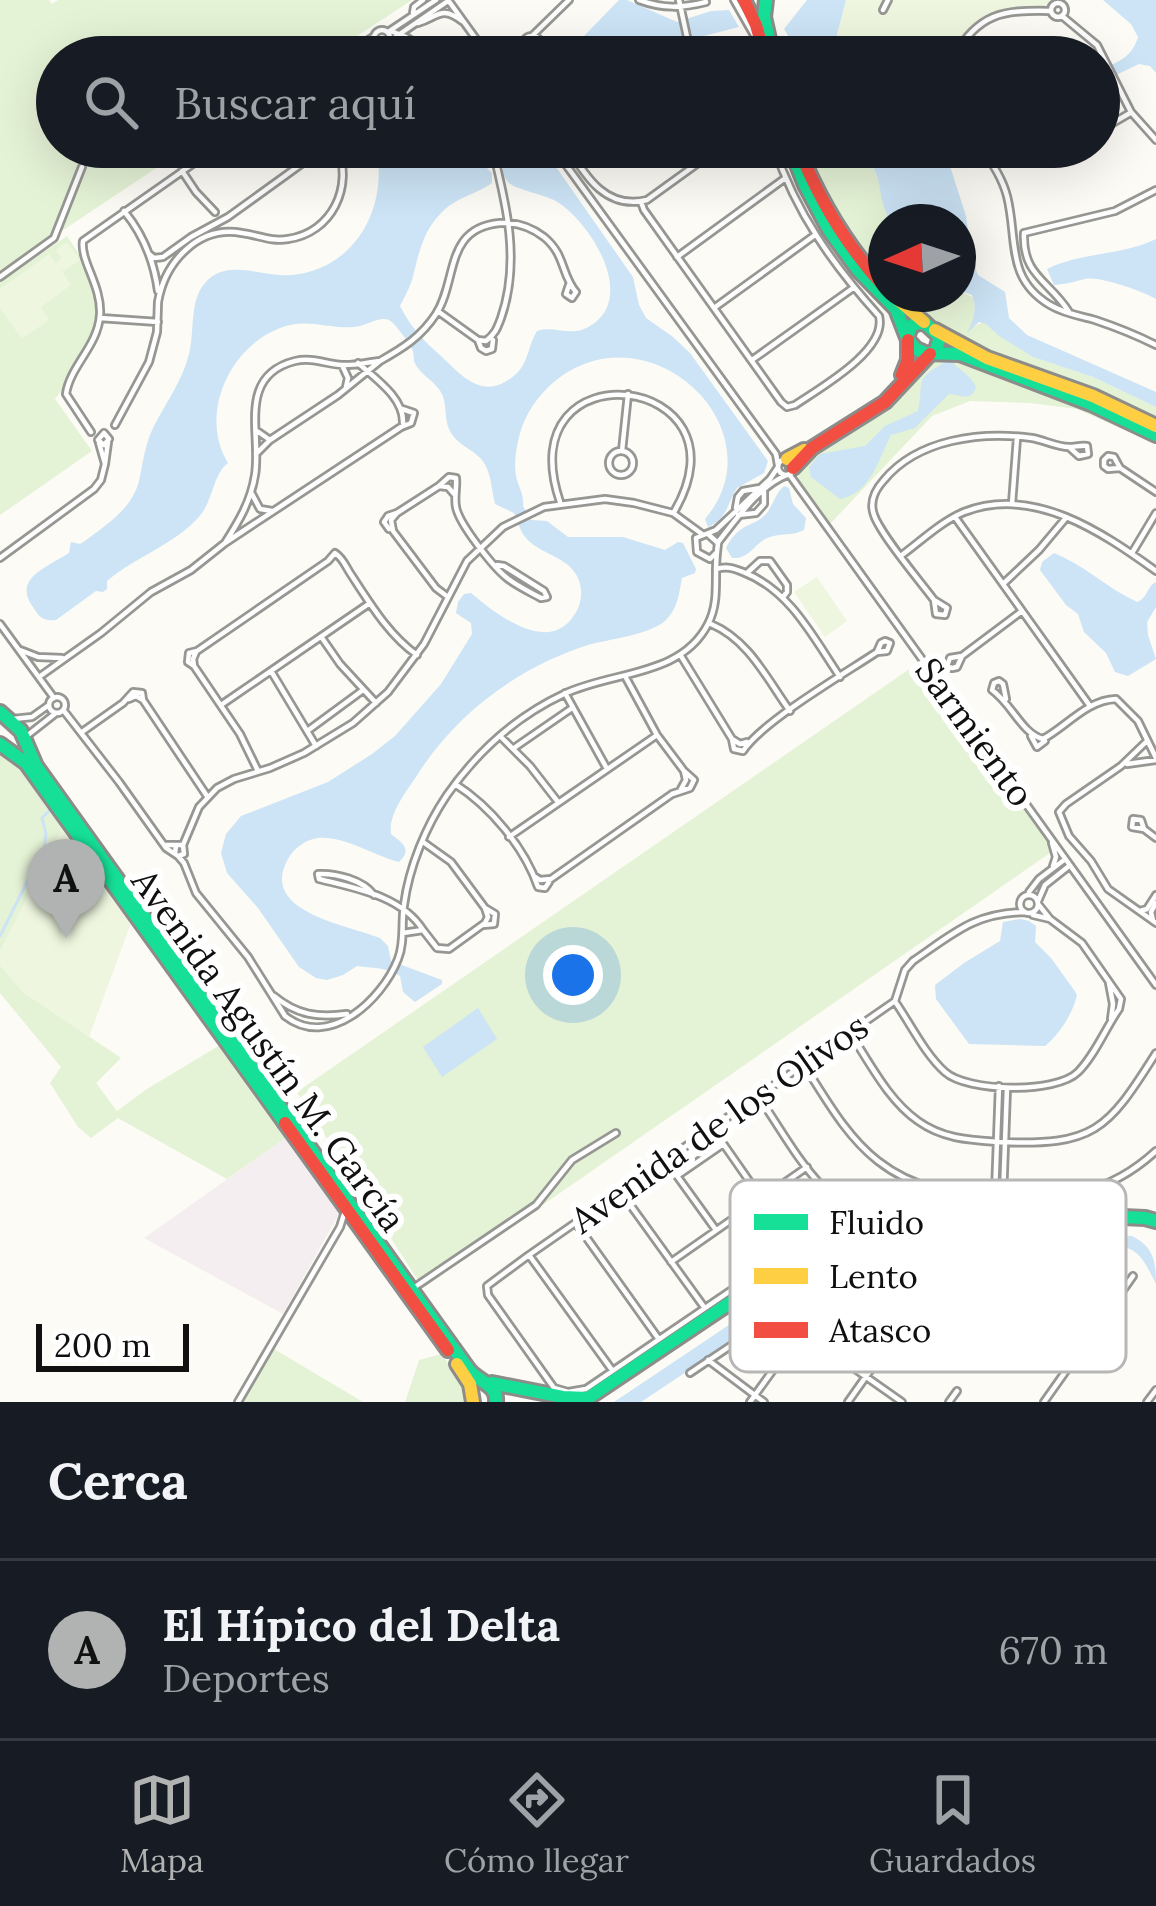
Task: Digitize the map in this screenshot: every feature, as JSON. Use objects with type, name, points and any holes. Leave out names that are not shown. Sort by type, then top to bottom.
[{"type":"street","points":[[412,36],[414,7],[423,0]]},
{"type":"street","points":[[394,36],[436,0]]},
{"type":"street","points":[[392,36],[448,0],[474,36]]},
{"type":"street","points":[[532,36],[569,0]]},
{"type":"street","points":[[639,0],[680,6],[708,1]]},
{"type":"street","points":[[664,0],[680,6]]},
{"type":"street","points":[[734,0],[755,36]]},
{"type":"street","points":[[744,0],[760,36]]},
{"type":"street","points":[[744,0],[764,0],[765,36]]},
{"type":"street","points":[[883,10],[888,0]]},
{"type":"street","points":[[1062,16],[1065,11],[1060,2],[1053,4],[1054,16],[1062,16],[1088,36]]},
{"type":"street","points":[[680,6],[687,36]]},
{"type":"street","points":[[967,36],[990,17],[1016,10],[1051,10]]},
{"type":"street","points":[[412,23],[442,13],[466,25]]},
{"type":"street","points":[[543,36],[549,22]]},
{"type":"street","points":[[1120,91],[1131,112],[1156,140]]},
{"type":"street","points":[[1120,119],[1131,112]]},
{"type":"street","points":[[0,277],[54,238],[82,168]]},
{"type":"street","points":[[103,439],[91,432],[66,390],[92,346],[100,318],[98,291],[81,245],[186,168]]},
{"type":"street","points":[[155,272],[163,257],[230,216],[294,168]]},
{"type":"street","points":[[158,302],[166,274],[195,243],[236,232],[287,239],[320,225],[343,188],[343,168]]},
{"type":"street","points":[[438,311],[478,340],[494,336],[510,280],[508,223],[496,168]]},
{"type":"street","name":"Sarmiento","points":[[569,168],[1156,985]]},
{"type":"street","points":[[584,168],[602,193],[641,202],[690,168]]},
{"type":"street","points":[[641,202],[787,407],[800,403],[855,363],[871,346],[882,323],[815,235],[781,168]]},
{"type":"street","points":[[800,168],[829,230],[896,309],[916,349],[960,354],[1156,431]]},
{"type":"street","points":[[805,168],[827,211],[868,267]]},
{"type":"street","points":[[995,168],[1028,261],[1069,312]]},
{"type":"street","points":[[182,171],[215,212],[230,216]]},
{"type":"street","points":[[677,256],[785,179]]},
{"type":"street","points":[[1156,190],[1115,211],[1018,231],[1012,242],[1027,283],[1053,308],[1156,345]]},
{"type":"street","points":[[1,556],[94,489],[105,464],[103,439],[149,362],[158,322],[155,272],[139,231],[124,212]]},
{"type":"street","points":[[212,226],[215,212]]},
{"type":"street","points":[[230,216],[236,232]]},
{"type":"street","points":[[256,454],[420,335],[438,311],[452,262],[464,241],[486,226],[524,225],[550,243],[564,263],[569,285]]},
{"type":"street","points":[[714,308],[815,235]]},
{"type":"street","points":[[1012,242],[1024,243]]},
{"type":"street","points":[[149,254],[163,257]]},
{"type":"street","points":[[155,272],[166,274]]},
{"type":"street","points":[[1027,283],[1036,276]]},
{"type":"street","points":[[752,360],[853,288]]},
{"type":"street","points":[[914,312],[987,358],[1093,396],[1156,431]]},
{"type":"street","points":[[100,318],[158,322]]},
{"type":"street","points":[[715,571],[710,559],[697,552],[702,536],[890,390],[906,368],[912,325],[930,326]]},
{"type":"street","points":[[786,467],[883,403],[904,383],[940,340],[930,326]]},
{"type":"street","points":[[225,543],[251,493],[259,392],[280,368],[302,360],[342,365],[380,361]]},
{"type":"street","points":[[39,677],[151,592],[411,423],[415,417],[410,411],[402,409],[358,363]]},
{"type":"street","points":[[342,365],[348,378],[344,390]]},
{"type":"street","points":[[622,451],[628,394]]},
{"type":"street","points":[[560,502],[551,467],[561,426],[592,399],[628,394],[659,404],[683,432],[690,469],[686,490],[673,514]]},
{"type":"street","points":[[254,428],[270,440]]},
{"type":"street","points":[[934,600],[873,514],[874,496],[887,476],[912,456],[938,445],[988,436],[1069,447]]},
{"type":"street","points":[[1012,504],[1017,437]]},
{"type":"street","points":[[1120,468],[1156,492]]},
{"type":"street","points":[[448,597],[384,521],[449,477],[456,478],[458,515],[479,548],[510,580],[541,598],[547,596],[504,566],[497,566]]},
{"type":"street","points":[[439,486],[455,495]]},
{"type":"street","points":[[718,543],[673,514],[604,499],[560,502],[514,520],[491,535],[462,568],[417,655],[376,703],[316,746],[234,778],[207,796],[179,850],[196,893],[229,931],[285,1016],[306,1026],[332,1026],[377,996],[398,959],[403,909],[422,842],[455,784],[527,715],[566,693],[661,665],[681,656],[698,640],[709,623],[716,593],[718,543],[737,513],[740,494],[748,488],[762,490]]},
{"type":"street","points":[[251,493],[260,519]]},
{"type":"street","points":[[902,555],[955,517],[1012,504],[1066,517],[1156,571]]},
{"type":"street","points":[[247,506],[272,511]]},
{"type":"street","points":[[1132,553],[1156,513]]},
{"type":"street","points":[[242,517],[250,525]]},
{"type":"street","points":[[955,517],[1090,706]]},
{"type":"street","points":[[1003,584],[1066,517]]},
{"type":"street","points":[[710,559],[717,552]]},
{"type":"street","points":[[717,552],[725,566],[747,573],[783,597],[840,677]]},
{"type":"street","points":[[258,771],[194,666],[197,651],[337,559],[394,635],[417,655]]},
{"type":"street","points":[[747,573],[760,561],[770,561],[787,585],[783,597]]},
{"type":"street","points":[[715,571],[725,566]]},
{"type":"street","points":[[221,705],[370,603]]},
{"type":"street","points":[[962,656],[1022,611]]},
{"type":"street","points":[[709,623],[745,647],[790,711]]},
{"type":"street","points":[[0,624],[54,698],[64,700],[60,712],[11,745]]},
{"type":"street","points":[[321,637],[376,703]]},
{"type":"street","points":[[17,648],[38,657],[67,657]]},
{"type":"street","points":[[681,656],[740,752],[790,711],[877,652]]},
{"type":"street","points":[[271,671],[316,746]]},
{"type":"street","points":[[455,784],[509,837],[535,876],[551,879],[686,781],[624,674]]},
{"type":"street","points":[[308,730],[363,690]]},
{"type":"street","points":[[82,732],[133,692],[142,693],[207,796]]},
{"type":"street","points":[[566,693],[607,768]]},
{"type":"street","points":[[6,717],[32,717],[54,698]]},
{"type":"street","points":[[1006,700],[1037,747],[1090,706],[1106,700],[1121,702],[1138,721],[1156,759],[1121,766]]},
{"type":"street","points":[[49,705],[82,732],[164,845],[179,850]]},
{"type":"street","points":[[514,748],[572,708]]},
{"type":"street","points":[[6,717],[20,726],[11,745]]},
{"type":"street","points":[[509,837],[657,735]]},
{"type":"street","points":[[500,736],[558,802]]},
{"type":"street","points":[[1147,742],[1059,812],[1069,836],[1108,889],[1154,922]]},
{"type":"street","name":"Avenida Agustín M. García","points":[[11,745],[479,1389]]},
{"type":"street","name":"Avenida Agustín M. García","points":[[11,745],[36,766],[479,1389]]},
{"type":"street","points":[[1144,830],[1156,838]]},
{"type":"street","points":[[999,913],[1035,911],[1056,857],[1047,832]]},
{"type":"street","points":[[374,895],[367,886],[318,874],[319,879],[403,909],[435,946],[445,950],[483,925],[488,917],[485,908],[451,862],[422,842]]},
{"type":"street","points":[[1052,873],[1068,862]]},
{"type":"street","points":[[1052,873],[1067,874],[1083,883]]},
{"type":"street","name":"Avenida de los Olivos","points":[[612,1370],[583,1391],[554,1388],[486,1289],[896,1001],[905,970],[913,961],[973,921],[999,913],[1052,873]]},
{"type":"street","points":[[896,1001],[949,1076],[968,1084],[1003,1086],[1044,1087],[1068,1080],[1084,1065],[1109,1023],[1113,998],[1107,977],[1077,938],[1049,919],[1026,913],[1020,906],[1023,897],[1032,895],[1049,919]]},
{"type":"street","points":[[1137,911],[1156,899]]},
{"type":"street","points":[[1154,922],[1151,912],[1156,899]]},
{"type":"street","points":[[403,933],[423,929]]},
{"type":"street","points":[[271,993],[309,1015],[353,1013]]},
{"type":"street","points":[[306,1026],[309,1015]]},
{"type":"street","points":[[850,1033],[896,1101],[918,1121],[953,1138],[1001,1142],[1057,1142],[1095,1128],[1122,1106],[1156,1053]]},
{"type":"street","points":[[803,1064],[856,1141],[909,1180]]},
{"type":"street","points":[[1000,1180],[1003,1086]]},
{"type":"street","points":[[758,1096],[818,1180]]},
{"type":"street","points":[[712,1127],[748,1180]]},
{"type":"street","points":[[412,1289],[536,1205],[572,1160],[616,1133]]},
{"type":"street","points":[[677,1175],[723,1144]]},
{"type":"street","points":[[1115,1180],[1156,1150]]},
{"type":"street","points":[[666,1160],[716,1230]]},
{"type":"street","points":[[788,1180],[807,1167]]},
{"type":"street","points":[[621,1192],[704,1307]]},
{"type":"street","points":[[238,1402],[340,1227],[346,1208]]},
{"type":"street","points":[[1126,1216],[1156,1221]]},
{"type":"street","points":[[671,1262],[730,1220]]},
{"type":"street","points":[[576,1223],[658,1338]]},
{"type":"street","points":[[340,1227],[359,1226]]},
{"type":"street","points":[[530,1255],[612,1370],[730,1290]]},
{"type":"street","points":[[1126,1286],[1133,1276]]},
{"type":"street","points":[[479,1389],[514,1384],[562,1401],[577,1401],[730,1303]]},
{"type":"street","points":[[690,1372],[730,1346]]},
{"type":"street","points":[[708,1360],[752,1399],[764,1402]]},
{"type":"street","points":[[752,1399],[771,1372]]},
{"type":"street","points":[[859,1372],[902,1402]]},
{"type":"street","points":[[848,1402],[870,1372]]},
{"type":"street","points":[[1044,1402],[1065,1372]]},
{"type":"street","points":[[479,1389],[496,1390],[496,1401]]},
{"type":"street","points":[[496,1401],[506,1390],[525,1390]]},
{"type":"street","points":[[949,1402],[957,1391]]},
{"type":"street","points":[[1148,1402],[1155,1392]]},
{"type":"shaded area","points":[[287,1137],[340,1212],[283,1314],[144,1238]]},
{"type":"green space","points":[[0,0],[49,0],[52,4],[58,0],[412,0],[357,36],[36,36],[36,168],[156,168],[0,272]]},
{"type":"green space","points":[[846,0],[1055,0],[986,18],[964,36],[837,36]]},
{"type":"green space","points":[[812,168],[873,168],[884,204],[868,204],[868,262],[837,219]]},
{"type":"green space","points":[[67,236],[91,280],[96,319],[83,358],[55,399],[92,451],[0,515],[0,282]]},
{"type":"green space","points":[[67,242],[80,260],[64,271],[60,268],[71,285],[41,307],[49,320],[22,339],[0,308],[0,289],[49,254],[56,263],[61,258],[56,250]]},
{"type":"green space","points":[[921,312],[975,312],[971,328],[984,322],[1033,357],[1093,377],[1156,407],[1156,422],[971,344]]},
{"type":"green space","points":[[934,356],[957,356],[1046,389],[1156,437],[1156,444],[1077,409],[970,401],[932,416],[830,524],[799,481],[797,466],[870,415]]},
{"type":"green space","points":[[817,577],[847,621],[825,637],[794,592]]},
{"type":"green space","points":[[924,659],[1060,846],[423,1288],[297,1092]]},
{"type":"green space","points":[[0,751],[13,757],[63,827],[0,952]]},
{"type":"green space","points":[[63,827],[131,923],[89,1037],[23,992],[0,965],[0,952]]},
{"type":"green space","points":[[0,965],[23,992],[121,1058],[96,1083],[117,1111],[220,1045],[287,1137],[227,1179],[118,1118],[91,1138],[78,1127],[50,1083],[61,1067],[0,993]]},
{"type":"green space","points":[[274,1349],[363,1402],[243,1402]]},
{"type":"green space","points":[[441,1354],[467,1388],[469,1402],[405,1402],[419,1360]]},
{"type":"water","points":[[619,0],[677,22],[729,10],[739,27],[704,36],[584,36]]},
{"type":"water","points":[[807,0],[846,0],[837,36],[788,36],[784,29]]},
{"type":"water","points":[[1103,0],[1156,0],[1156,73],[1139,64],[1120,73],[1120,61],[1138,37],[1131,24]]},
{"type":"water","points":[[487,168],[492,173],[492,183],[449,206],[430,227],[400,306],[418,334],[458,372],[485,386],[505,382],[524,364],[537,331],[583,329],[604,314],[610,281],[596,244],[572,213],[508,182],[503,168],[557,168],[633,277],[646,318],[690,353],[768,461],[764,473],[737,488],[723,515],[708,527],[705,519],[724,485],[727,451],[717,419],[697,391],[668,370],[635,359],[599,360],[563,375],[531,408],[515,462],[523,506],[531,520],[547,521],[568,537],[623,537],[665,550],[683,543],[696,569],[682,578],[673,610],[659,625],[588,645],[537,666],[490,696],[449,733],[395,812],[391,834],[406,850],[399,862],[328,838],[300,845],[290,855],[282,877],[285,892],[295,904],[380,938],[388,946],[391,961],[442,980],[415,1002],[403,992],[400,976],[390,971],[357,966],[327,980],[299,967],[227,873],[221,853],[226,834],[241,816],[328,782],[395,736],[441,684],[472,634],[471,623],[456,613],[464,594],[471,593],[508,620],[538,632],[564,626],[579,605],[581,587],[574,571],[532,544],[514,513],[495,504],[485,465],[452,434],[442,394],[417,367],[412,349],[395,325],[385,319],[354,327],[290,325],[251,345],[226,380],[219,401],[219,443],[228,463],[193,524],[118,572],[103,592],[96,591],[56,620],[40,616],[27,588],[35,574],[69,553],[71,542],[85,541],[131,500],[150,434],[186,364],[194,307],[205,283],[224,271],[292,275],[334,261],[363,231],[372,212],[379,169]]},
{"type":"water","points":[[873,168],[951,168],[962,204],[884,204]]},
{"type":"water","points":[[1156,239],[1156,299],[1100,280],[1054,285],[1047,269],[1073,260]]},
{"type":"water","points":[[976,270],[1005,292],[1009,318],[1027,335],[1156,392],[1156,407],[1093,377],[1033,357],[986,324],[979,322],[967,333],[973,320]]},
{"type":"water","points":[[952,362],[972,380],[976,387],[971,395],[949,394],[915,428],[891,435],[872,474],[851,496],[840,499],[811,477],[809,467],[820,454],[865,446],[885,426],[918,411],[924,378]]},
{"type":"water","points":[[784,486],[806,518],[804,530],[770,537],[746,555],[732,558],[726,548],[731,539],[767,513]]},
{"type":"water","points":[[1054,553],[1137,602],[1156,582],[1156,607],[1147,622],[1156,659],[1128,676],[1115,672],[1106,653],[1084,632],[1078,614],[1040,570]]},
{"type":"water","points":[[1020,919],[1036,926],[1035,942],[1077,995],[1072,1009],[1045,1046],[969,1044],[936,999],[935,985],[1000,941],[1003,922]]},
{"type":"water","points":[[478,1008],[497,1039],[442,1077],[423,1047]]},
{"type":"water","points":[[1126,1236],[1145,1245],[1152,1256],[1156,1284],[1140,1257],[1130,1249]]},
{"type":"water","points":[[730,1324],[730,1343],[641,1402],[614,1402]]},
{"type":"waterway","points":[[0,936],[44,848],[42,818],[51,809]]},
{"type":"traffic: fast","points":[[766,0],[768,36]]},
{"type":"traffic: fast","points":[[798,168],[829,230],[858,270],[896,309],[916,349],[960,354],[1091,404],[1156,435]]},
{"type":"traffic: fast","points":[[908,334],[912,325],[924,322],[940,337],[935,353]]},
{"type":"traffic: fast","points":[[0,712],[21,731],[36,766],[469,1370],[494,1392],[496,1402]]},
{"type":"traffic: fast","points":[[0,744],[26,763],[285,1123]]},
{"type":"traffic: fast","points":[[1126,1217],[1156,1221]]},
{"type":"traffic: fast","points":[[492,1383],[588,1398],[730,1303]]},
{"type":"traffic: slow","points":[[912,312],[924,322]]},
{"type":"traffic: slow","points":[[935,330],[987,358],[1093,396],[1156,426]]},
{"type":"traffic: slow","points":[[787,459],[804,450]]},
{"type":"traffic: slow","points":[[457,1364],[470,1384],[473,1402]]},
{"type":"traffic: jam","points":[[744,0],[759,36]]},
{"type":"traffic: jam","points":[[807,168],[835,222],[868,268]]},
{"type":"traffic: jam","points":[[902,375],[908,340]]},
{"type":"traffic: jam","points":[[793,468],[812,448],[885,402],[930,354]]},
{"type":"traffic: jam","points":[[285,1123],[448,1350]]},
{"type":"place","name":"El Hípico del Delta","points":[[66,938]]}]
